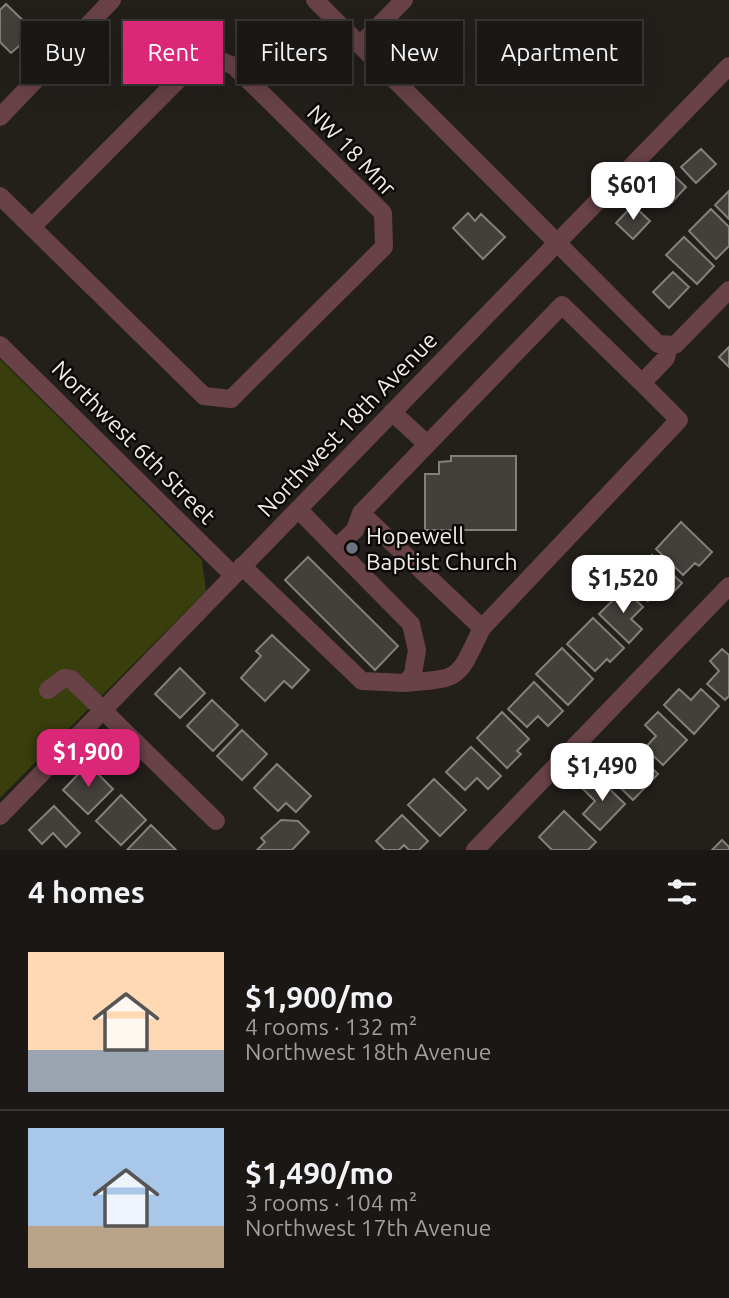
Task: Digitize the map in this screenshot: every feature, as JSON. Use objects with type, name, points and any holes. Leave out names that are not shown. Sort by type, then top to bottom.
[{"type":"street","points":[[0,117],[112,0]]},
{"type":"street","points":[[315,0],[658,344],[672,345]]},
{"type":"street","points":[[360,45],[404,0]]},
{"type":"street","name":"NW 18 Mnr","points":[[0,196],[32,228],[204,396],[231,399],[384,247],[383,213],[234,66],[214,58],[189,69],[32,228]]},
{"type":"street","name":"Northwest 18th Avenue","points":[[0,816],[729,66]]},
{"type":"street","points":[[642,383],[666,358],[672,345],[729,290]]},
{"type":"street","points":[[336,548],[355,530],[361,513],[562,305],[679,420],[482,628],[361,513]]},
{"type":"street","name":"Northwest 6th Street","points":[[0,345],[238,571],[362,681],[406,683],[454,676],[469,657],[482,628]]},
{"type":"street","points":[[392,412],[427,444]]},
{"type":"street","points":[[298,509],[411,624],[417,650],[413,674],[406,683]]},
{"type":"street","points":[[475,850],[729,586]]},
{"type":"street","points":[[48,690],[64,678],[71,678],[216,821]]},
{"type":"green space","points":[[0,359],[202,560],[206,591],[0,798]]},
{"type":"building","points":[[6,4],[24,21],[21,21],[21,44],[11,53],[0,42],[0,10]]},
{"type":"building","points":[[701,149],[716,164],[696,183],[681,167]]},
{"type":"building","points":[[666,168],[686,187],[672,202],[652,183]]},
{"type":"building","points":[[729,191],[729,219],[715,205]]},
{"type":"building","points":[[633,205],[650,221],[633,239],[616,223]]},
{"type":"building","points":[[711,209],[729,227],[729,246],[716,259],[689,231]]},
{"type":"building","points":[[468,213],[475,221],[481,214],[505,237],[483,259],[453,228]]},
{"type":"building","points":[[684,237],[714,266],[697,284],[666,255]]},
{"type":"building","points":[[673,272],[689,287],[669,308],[653,292]]},
{"type":"building","points":[[729,347],[729,367],[719,357]]},
{"type":"building","points":[[451,456],[516,456],[516,530],[425,530],[425,474],[439,474],[439,462],[451,461]]},
{"type":"building","points":[[681,522],[712,552],[699,566],[695,563],[683,575],[656,549]]},
{"type":"building","points":[[652,555],[682,583],[667,599],[659,590],[648,601],[627,581]]},
{"type":"building","points":[[308,557],[398,646],[375,670],[285,580]]},
{"type":"building","points":[[624,589],[643,607],[631,619],[642,629],[629,643],[599,614]]},
{"type":"building","points":[[593,618],[624,648],[610,662],[607,659],[595,671],[567,644]]},
{"type":"building","points":[[272,635],[309,670],[292,688],[284,681],[265,701],[241,678],[261,656],[256,651]]},
{"type":"building","points":[[562,648],[593,679],[568,705],[536,674]]},
{"type":"building","points":[[722,649],[729,655],[729,696],[725,700],[707,684],[719,671],[710,661]]},
{"type":"building","points":[[180,668],[205,693],[180,718],[155,694]]},
{"type":"building","points":[[534,682],[563,711],[548,726],[538,716],[527,727],[508,709]]},
{"type":"building","points":[[679,689],[691,700],[701,689],[719,706],[694,734],[664,705]]},
{"type":"building","points":[[212,700],[238,725],[213,751],[187,726]]},
{"type":"building","points":[[502,712],[529,739],[517,751],[521,754],[507,768],[477,738]]},
{"type":"building","points":[[658,712],[687,740],[663,765],[645,748],[656,736],[645,725]]},
{"type":"building","points":[[242,730],[267,754],[242,780],[217,756]]},
{"type":"building","points":[[471,747],[501,776],[488,789],[477,778],[465,790],[446,772]]},
{"type":"building","points":[[631,748],[658,774],[633,800],[602,770],[616,756],[620,759]]},
{"type":"building","points":[[88,764],[113,789],[88,814],[63,790]]},
{"type":"building","points":[[277,764],[311,796],[296,812],[286,803],[278,811],[254,788]]},
{"type":"building","points":[[596,776],[625,804],[600,830],[583,814],[595,801],[583,789]]},
{"type":"building","points":[[434,779],[466,810],[440,836],[408,805]]},
{"type":"building","points":[[121,795],[146,820],[121,845],[96,821]]},
{"type":"building","points":[[54,806],[80,833],[66,847],[53,833],[42,844],[29,830]]},
{"type":"building","points":[[564,811],[596,842],[588,850],[552,850],[539,837]]},
{"type":"building","points":[[402,815],[428,841],[419,850],[409,850],[404,845],[399,850],[385,850],[376,841]]},
{"type":"building","points":[[281,820],[298,821],[309,832],[292,850],[257,850],[265,842],[261,838]]},
{"type":"building","points":[[151,825],[176,850],[127,850]]},
{"type":"building","points":[[722,840],[729,850],[712,850]]},
{"type":"place","name":"Hopewell Baptist Church","points":[[352,548]]}]
